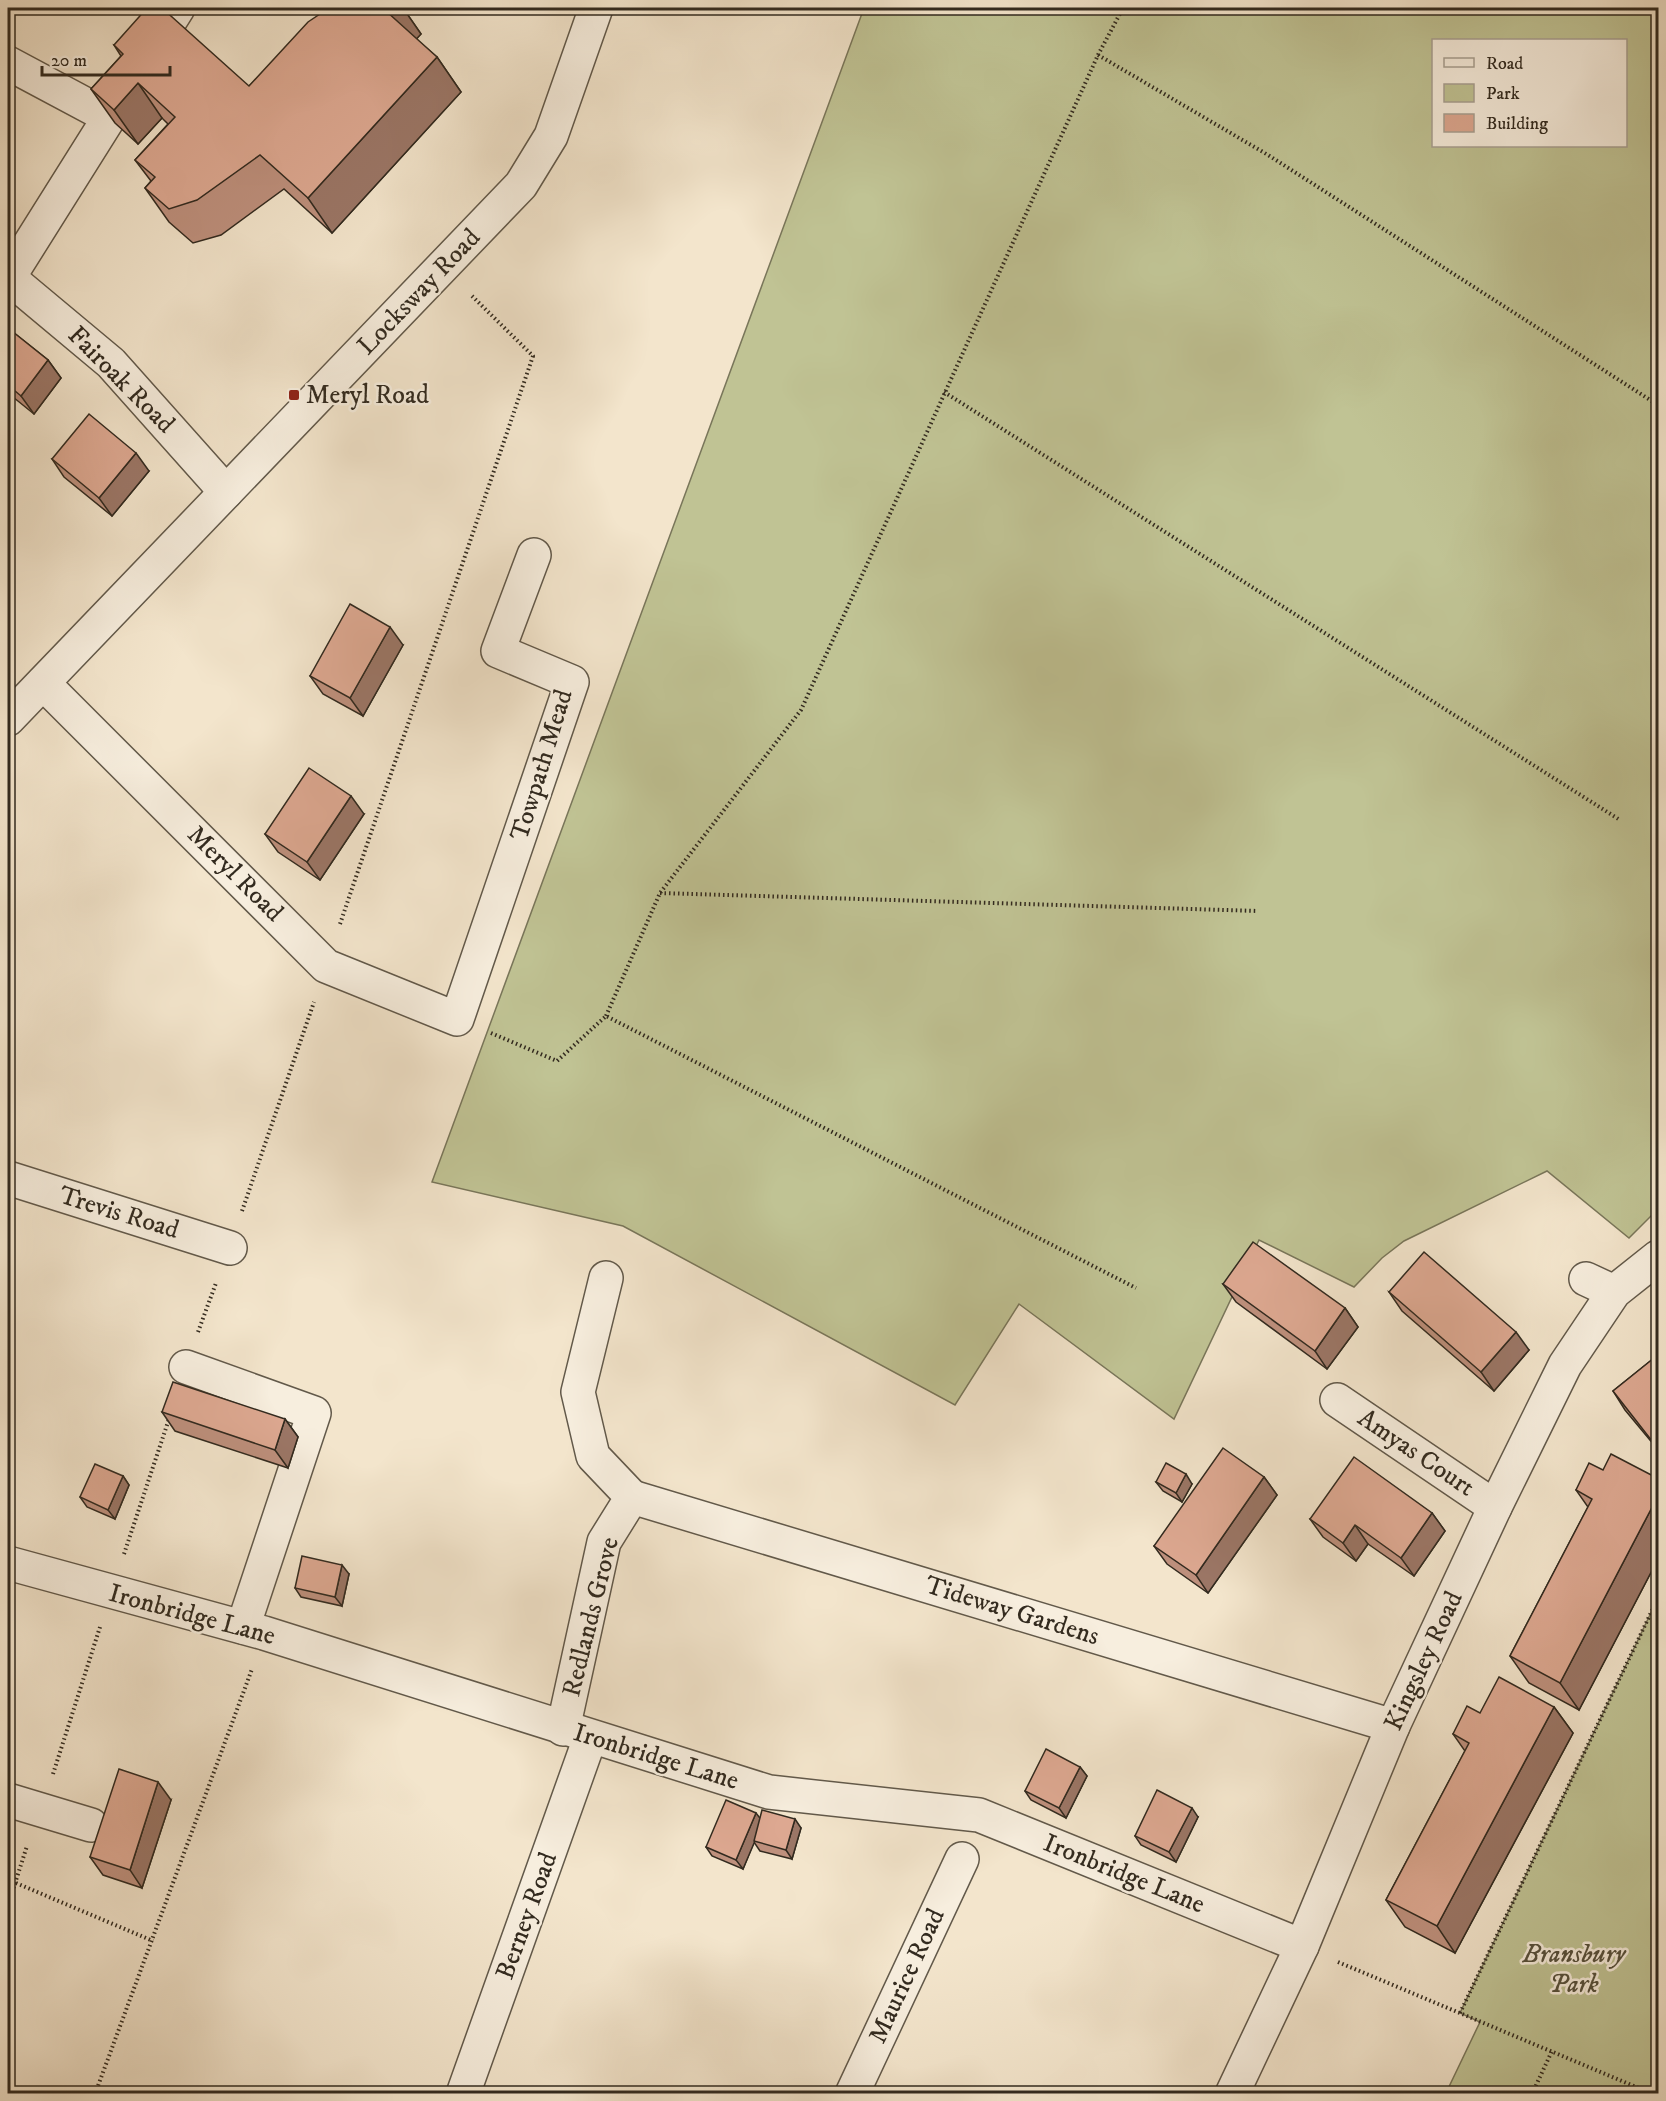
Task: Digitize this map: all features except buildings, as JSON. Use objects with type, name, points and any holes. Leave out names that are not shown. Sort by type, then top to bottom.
[{"type":"street","points":[[8,277],[178,8]]},
{"type":"street","name":"Locksway Road","points":[[8,719],[521,185],[551,136],[596,8]]},
{"type":"street","points":[[8,63],[109,117]]},
{"type":"street","name":"Fairoak Road","points":[[8,277],[111,363],[226,492]]},
{"type":"street","name":"Towpath Mead","points":[[457,1019],[572,682],[498,651],[534,555]]},
{"type":"street","name":"Meryl Road","points":[[43,683],[326,966],[457,1019]]},
{"type":"street","name":"Trevis Road","points":[[8,1179],[230,1248]]},
{"type":"street","name":"Kingsley Road","points":[[1232,2094],[1302,1946],[1393,1726],[1495,1507],[1565,1365],[1600,1285],[1659,1257]]},
{"type":"street","points":[[606,1278],[578,1392],[594,1456],[632,1497]]},
{"type":"street","points":[[186,1367],[314,1413],[254,1630]]},
{"type":"street","name":"Amyas Court","points":[[1337,1400],[1495,1507]]},
{"type":"street","name":"Tideway Gardens","points":[[632,1497],[1393,1726]]},
{"type":"street","name":"Redlands Grove","points":[[577,1733],[604,1542],[632,1497]]},
{"type":"street","name":"Ironbridge Lane","points":[[8,1563],[110,1593],[254,1630],[769,1792],[980,1815],[1302,1946]]},
{"type":"street","name":"Berney Road","points":[[463,2094],[577,1733]]},
{"type":"street","points":[[8,1800],[92,1825]]},
{"type":"street","name":"Maurice Road","points":[[852,2094],[962,1858]]},
{"type":"path","points":[[457,1019],[557,1061],[606,1016],[660,893],[801,710],[1098,55],[1123,8]]},
{"type":"path","points":[[1098,55],[1268,155],[1659,405]]},
{"type":"path","points":[[8,1905],[186,1367],[230,1248],[533,356],[443,267]]},
{"type":"path","points":[[944,392],[1620,820]]},
{"type":"path","points":[[660,893],[1258,911]]},
{"type":"path","points":[[606,1016],[1136,1288]]},
{"type":"path","points":[[1460,2013],[1659,1598]]},
{"type":"path","points":[[95,2094],[153,1941],[254,1630]]},
{"type":"path","points":[[16,1883],[153,1941]]},
{"type":"path","points":[[1302,1946],[1653,2094]]},
{"type":"path","points":[[1532,2094],[1552,2051]]},
{"type":"green space","points":[[864,8],[1658,8],[1658,1209],[1629,1238],[1547,1171],[1404,1241],[1382,1258],[1354,1287],[1259,1240],[1174,1419],[1019,1304],[955,1405],[623,1226],[432,1182]]},
{"type":"green space","name":"Bransbury Park","points":[[1658,1598],[1658,2093],[1446,2093],[1480,2022],[1460,2013]]},
{"type":"place","name":"Meryl Road","points":[[294,395]]}]
